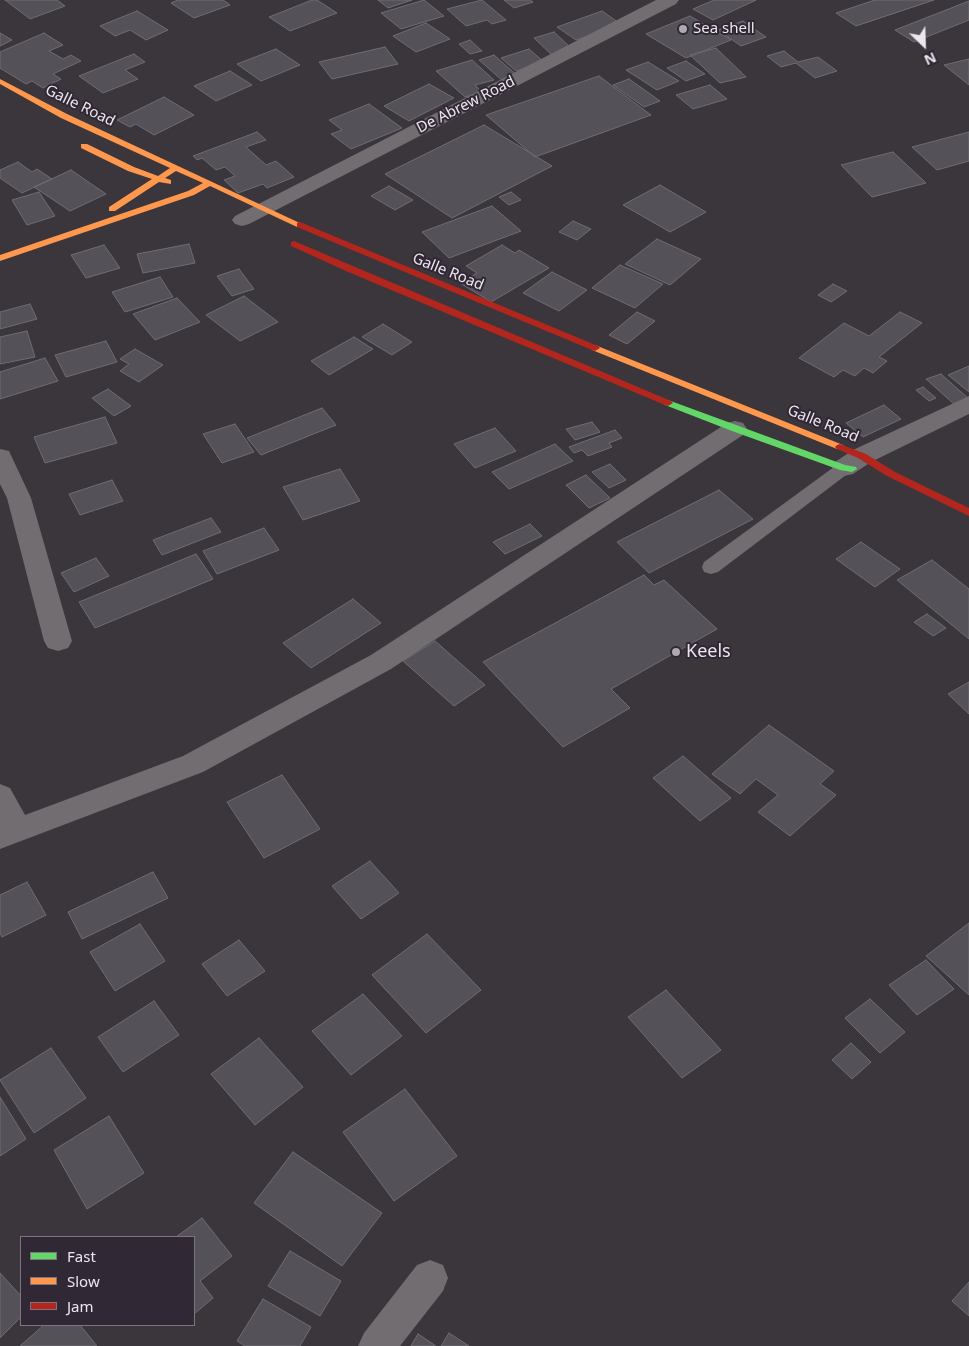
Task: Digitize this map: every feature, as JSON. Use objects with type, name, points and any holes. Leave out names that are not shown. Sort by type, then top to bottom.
[{"type":"main road","name":"Galle Road","points":[[0,81],[64,116],[208,184],[249,218],[562,335],[853,462],[891,474]]},
{"type":"main road","name":"Galle Road","points":[[72,140],[131,169],[159,178],[208,202]]},
{"type":"main road","points":[[84,228],[174,168]]},
{"type":"main road","points":[[0,258],[191,193],[208,184]]},
{"type":"main road","name":"Galle Road","points":[[283,239],[549,354],[735,429],[891,474],[969,512]]},
{"type":"street","name":"De Abrew Road","points":[[249,218],[670,0]]},
{"type":"street","points":[[853,462],[969,404]]},
{"type":"street","points":[[0,796],[8,833],[193,764],[381,662],[735,429]]},
{"type":"street","points":[[0,457],[19,498],[58,641]]},
{"type":"street","points":[[377,1346],[430,1278]]},
{"type":"lane","points":[[711,567],[853,462]]},
{"type":"building","points":[[5,0],[57,0],[65,6],[30,19]]},
{"type":"building","points":[[178,0],[223,0],[230,5],[194,18],[171,3]]},
{"type":"building","points":[[312,0],[317,0],[337,13],[290,31],[269,17]]},
{"type":"building","points":[[378,0],[412,0],[388,8]]},
{"type":"building","points":[[424,0],[444,16],[401,29],[381,13]]},
{"type":"building","points":[[482,0],[506,20],[492,24],[487,20],[466,26],[447,9]]},
{"type":"building","points":[[504,0],[530,0],[533,2],[514,8]]},
{"type":"building","points":[[714,0],[756,0],[713,20],[693,9]]},
{"type":"building","points":[[875,0],[934,0],[856,26],[836,13]]},
{"type":"building","points":[[969,1],[969,20],[914,42],[895,30]]},
{"type":"building","points":[[137,11],[168,30],[146,40],[130,30],[115,36],[100,26]]},
{"type":"building","points":[[602,11],[622,25],[576,40],[557,27]]},
{"type":"building","points":[[690,16],[731,40],[686,58],[646,34]]},
{"type":"building","points":[[743,21],[766,37],[741,46],[718,30]]},
{"type":"building","points":[[426,23],[450,39],[416,52],[393,36]]},
{"type":"building","points":[[554,32],[572,49],[552,55],[534,38]]},
{"type":"building","points":[[0,33],[12,40],[0,46]]},
{"type":"building","points":[[44,33],[63,45],[49,51],[63,59],[71,55],[81,61],[53,74],[61,79],[43,88],[32,81],[26,84],[0,68],[0,52]]},
{"type":"building","points":[[470,40],[482,51],[470,54],[459,44]]},
{"type":"building","points":[[385,47],[398,64],[332,79],[319,62]]},
{"type":"building","points":[[716,48],[746,77],[720,83],[690,55]]},
{"type":"building","points":[[276,49],[300,65],[261,81],[237,64]]},
{"type":"building","points":[[529,49],[544,62],[516,71],[501,58]]},
{"type":"building","points":[[784,51],[798,62],[818,57],[837,71],[815,78],[796,63],[781,67],[767,56]]},
{"type":"building","points":[[134,54],[145,62],[125,70],[138,79],[103,93],[79,76]]},
{"type":"building","points":[[494,55],[519,77],[504,82],[479,60]]},
{"type":"building","points":[[969,59],[969,85],[944,65]]},
{"type":"building","points":[[472,60],[494,80],[475,85],[482,92],[465,97],[436,71]]},
{"type":"building","points":[[686,61],[705,74],[686,81],[667,68]]},
{"type":"building","points":[[648,62],[679,81],[657,90],[626,70]]},
{"type":"building","points":[[230,71],[252,85],[216,101],[194,86]]},
{"type":"building","points":[[599,76],[651,115],[535,157],[486,115]]},
{"type":"building","points":[[629,79],[660,101],[644,107],[613,85]]},
{"type":"building","points":[[429,84],[454,98],[409,121],[384,106]]},
{"type":"building","points":[[710,85],[727,99],[693,109],[676,95]]},
{"type":"building","points":[[164,97],[194,115],[154,135],[136,124],[130,127],[117,120]]},
{"type":"building","points":[[369,104],[402,128],[351,149],[331,134],[342,130],[329,120]]},
{"type":"building","points":[[484,125],[552,166],[452,218],[385,174]]},
{"type":"building","points":[[257,132],[266,140],[246,147],[266,165],[276,161],[294,177],[267,188],[263,184],[238,193],[224,180],[235,176],[225,167],[216,170],[202,158],[197,160],[193,156]]},
{"type":"building","points":[[969,132],[969,161],[937,170],[912,147]]},
{"type":"building","points":[[893,152],[926,183],[872,197],[841,165]]},
{"type":"building","points":[[18,162],[32,172],[37,169],[52,179],[22,193],[0,178],[0,170]]},
{"type":"building","points":[[71,170],[106,194],[70,211],[34,187]]},
{"type":"building","points":[[660,185],[706,212],[670,232],[623,205]]},
{"type":"building","points":[[389,186],[413,200],[395,210],[371,196]]},
{"type":"building","points":[[39,192],[55,216],[27,225],[12,200]]},
{"type":"building","points":[[511,192],[521,200],[509,205],[499,197]]},
{"type":"building","points":[[492,206],[521,231],[449,258],[422,232]]},
{"type":"building","points":[[573,221],[591,229],[577,240],[559,232]]},
{"type":"building","points":[[657,239],[701,259],[670,285],[625,264]]},
{"type":"building","points":[[189,244],[195,263],[143,273],[137,254]]},
{"type":"building","points":[[104,245],[120,268],[86,278],[71,255]]},
{"type":"building","points":[[502,245],[515,253],[519,250],[549,268],[491,302],[460,283],[477,273],[466,266]]},
{"type":"building","points":[[620,265],[663,284],[635,308],[592,288]]},
{"type":"building","points":[[239,269],[254,289],[232,296],[217,276]]},
{"type":"building","points":[[552,272],[587,290],[559,311],[523,293]]},
{"type":"building","points":[[160,277],[173,297],[125,312],[112,292]]},
{"type":"building","points":[[833,284],[847,291],[831,302],[818,295]]},
{"type":"building","points":[[244,296],[278,322],[240,341],[206,315]]},
{"type":"building","points":[[177,298],[200,322],[155,340],[133,314]]},
{"type":"building","points":[[30,304],[37,319],[0,329],[0,312]]},
{"type":"building","points":[[637,312],[655,321],[627,344],[609,335]]},
{"type":"building","points":[[900,312],[922,323],[879,357],[887,361],[873,373],[864,368],[855,376],[843,370],[834,377],[799,358],[844,323],[869,336]]},
{"type":"building","points":[[383,324],[412,342],[392,355],[362,337]]},
{"type":"building","points":[[27,331],[35,357],[0,364],[0,337]]},
{"type":"building","points":[[354,337],[373,349],[329,375],[311,361]]},
{"type":"building","points":[[106,341],[117,362],[66,377],[55,355]]},
{"type":"building","points":[[135,349],[163,365],[139,382],[120,371],[129,364],[120,359]]},
{"type":"building","points":[[45,358],[58,381],[0,399],[0,372]]},
{"type":"building","points":[[969,366],[969,392],[948,375]]},
{"type":"building","points":[[941,374],[969,399],[955,405],[926,379]]},
{"type":"building","points":[[923,387],[936,398],[929,401],[916,390]]},
{"type":"building","points":[[108,389],[131,406],[114,416],[92,398]]},
{"type":"building","points":[[884,405],[901,419],[863,437],[846,423]]},
{"type":"building","points":[[322,408],[336,425],[261,455],[247,438]]},
{"type":"building","points":[[105,417],[117,443],[45,463],[34,437]]},
{"type":"building","points":[[592,422],[600,432],[575,440],[566,429]]},
{"type":"building","points":[[235,424],[254,452],[222,463],[203,434]]},
{"type":"building","points":[[495,428],[516,451],[475,468],[454,444]]},
{"type":"building","points":[[615,430],[622,438],[609,443],[612,447],[588,456],[582,450],[574,453],[569,447]]},
{"type":"building","points":[[555,444],[573,461],[509,489],[492,472]]},
{"type":"building","points":[[610,464],[626,480],[609,488],[592,472]]},
{"type":"building","points":[[340,469],[360,501],[303,520],[283,487]]},
{"type":"building","points":[[586,475],[610,498],[589,508],[566,485]]},
{"type":"building","points":[[112,480],[123,501],[80,515],[69,494]]},
{"type":"building","points":[[719,490],[753,519],[649,573],[617,542]]},
{"type":"building","points":[[211,518],[221,532],[162,555],[153,540]]},
{"type":"building","points":[[530,524],[542,536],[505,554],[493,542]]},
{"type":"building","points":[[264,528],[279,550],[217,574],[203,551]]},
{"type":"building","points":[[861,542],[900,569],[875,587],[836,559]]},
{"type":"building","points":[[196,554],[213,579],[95,628],[79,602]]},
{"type":"building","points":[[96,558],[109,576],[74,592],[61,573]]},
{"type":"building","points":[[932,560],[969,589],[969,639],[897,580]]},
{"type":"building","points":[[644,575],[654,585],[664,580],[717,629],[611,689],[630,708],[563,747],[483,662]]},
{"type":"building","points":[[353,599],[381,623],[311,668],[283,643]]},
{"type":"building","points":[[927,614],[946,628],[933,636],[914,622]]},
{"type":"building","points":[[435,641],[485,685],[454,706],[403,661]]},
{"type":"building","points":[[969,682],[969,714],[948,694]]},
{"type":"building","points":[[769,725],[834,771],[820,784],[836,795],[790,836],[758,812],[778,795],[756,779],[740,794],[712,774]]},
{"type":"building","points":[[683,756],[731,798],[700,821],[653,778]]},
{"type":"building","points":[[282,775],[320,829],[264,858],[227,802]]},
{"type":"building","points":[[370,861],[399,893],[361,919],[332,886]]},
{"type":"building","points":[[153,872],[168,898],[82,939],[68,912]]},
{"type":"building","points":[[27,882],[46,915],[2,937],[0,933],[0,895]]},
{"type":"building","points":[[969,923],[969,995],[926,956]]},
{"type":"building","points":[[140,924],[165,961],[115,991],[90,952]]},
{"type":"building","points":[[427,934],[481,990],[426,1033],[372,975]]},
{"type":"building","points":[[239,940],[265,971],[227,996],[202,964]]},
{"type":"building","points":[[926,960],[954,989],[917,1015],[889,985]]},
{"type":"building","points":[[666,990],[721,1050],[682,1078],[628,1017]]},
{"type":"building","points":[[363,994],[402,1036],[351,1075],[312,1031]]},
{"type":"building","points":[[870,999],[905,1032],[880,1053],[845,1018]]},
{"type":"building","points":[[154,1001],[179,1035],[123,1072],[98,1037]]},
{"type":"building","points":[[259,1038],[303,1087],[255,1125],[211,1074]]},
{"type":"building","points":[[851,1043],[871,1062],[852,1079],[832,1060]]},
{"type":"building","points":[[51,1048],[86,1098],[34,1133],[0,1080]]},
{"type":"building","points":[[405,1089],[457,1156],[394,1201],[343,1132]]},
{"type":"building","points":[[0,1097],[26,1139],[0,1156]]},
{"type":"building","points":[[109,1116],[144,1173],[87,1209],[54,1150]]},
{"type":"building","points":[[293,1152],[382,1213],[342,1266],[254,1203]]},
{"type":"building","points":[[202,1218],[232,1256],[200,1281],[213,1298],[195,1313],[195,1236],[177,1236]]},
{"type":"building","points":[[290,1251],[341,1281],[320,1316],[268,1286]]},
{"type":"building","points":[[0,1273],[20,1295],[20,1318],[0,1338]]},
{"type":"building","points":[[969,1282],[969,1316],[952,1301]]},
{"type":"building","points":[[263,1299],[311,1327],[300,1346],[245,1346],[237,1341]]},
{"type":"building","points":[[43,1326],[81,1326],[97,1346],[20,1346]]},
{"type":"building","points":[[449,1333],[469,1346],[441,1346]]},
{"type":"building","points":[[418,1334],[436,1346],[411,1346]]},
{"type":"traffic: fast","points":[[668,403],[735,429],[844,468],[852,469]]},
{"type":"traffic: slow","points":[[0,81],[64,116],[300,225]]},
{"type":"traffic: slow","points":[[84,146],[131,169],[168,182]]},
{"type":"traffic: slow","points":[[112,209],[175,168]]},
{"type":"traffic: slow","points":[[0,258],[191,193],[208,184]]},
{"type":"traffic: slow","points":[[595,348],[840,447]]},
{"type":"traffic: jam","points":[[300,225],[595,348]]},
{"type":"traffic: jam","points":[[294,244],[668,403]]},
{"type":"traffic: jam","points":[[840,447],[862,456],[891,474],[969,512]]},
{"type":"place","name":"Sea shell","points":[[683,29]]},
{"type":"place","name":"Keels","points":[[676,652]]}]
